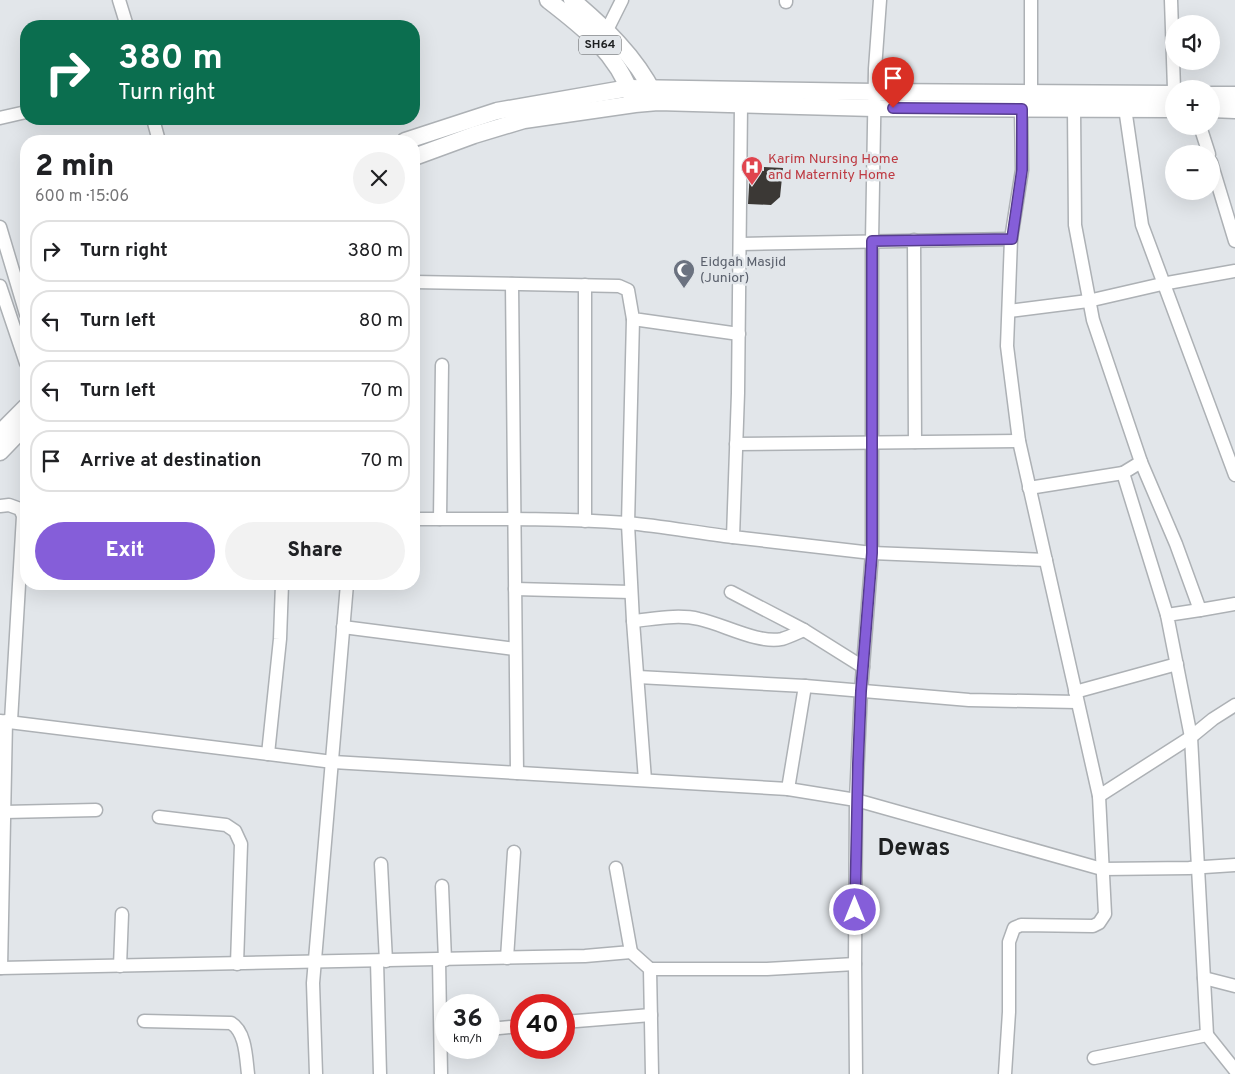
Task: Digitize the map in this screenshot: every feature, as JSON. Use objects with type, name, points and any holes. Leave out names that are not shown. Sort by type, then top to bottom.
[{"type":"main road","name":"SH64","points":[[548,0],[590,33],[618,68],[635,104]]},
{"type":"main road","name":"SH64","points":[[572,0],[607,30],[635,63],[654,95]]},
{"type":"main road","points":[[420,136],[497,111],[629,88],[654,95],[741,104],[1032,94],[1165,94]]},
{"type":"main road","points":[[420,155],[474,135],[524,120],[635,104],[654,95],[874,100],[1022,109],[1165,109]]},
{"type":"main road","points":[[1220,95],[1235,95]]},
{"type":"main road","points":[[1220,109],[1235,110]]},
{"type":"main road","points":[[0,433],[20,413]]},
{"type":"main road","points":[[0,452],[20,432]]},
{"type":"street","points":[[119,0],[125,20]]},
{"type":"street","points":[[607,30],[622,0]]},
{"type":"street","points":[[856,1074],[856,800],[861,691],[872,553],[874,100],[880,0]]},
{"type":"street","points":[[1031,0],[1032,94]]},
{"type":"street","points":[[1171,0],[1174,80]]},
{"type":"street","points":[[733,537],[741,244],[741,104]]},
{"type":"street","points":[[1125,108],[1142,225],[1162,284],[1235,475]]},
{"type":"street","points":[[1005,1074],[1009,1012],[1010,942],[1014,928],[1021,925],[1093,926],[1099,923],[1105,914],[1099,796],[1019,441],[1007,346],[1012,239],[1022,170],[1022,109]]},
{"type":"street","points":[[1074,109],[1074,225],[1088,301],[1141,462],[1176,544],[1200,610]]},
{"type":"street","points":[[0,118],[20,113]]},
{"type":"street","points":[[1220,192],[1235,241]]},
{"type":"street","points":[[0,227],[20,294]]},
{"type":"street","points":[[741,244],[1012,239]]},
{"type":"street","points":[[914,240],[915,442]]},
{"type":"street","points":[[1009,311],[1088,301],[1162,284],[1235,271]]},
{"type":"street","points":[[420,282],[619,286],[628,290],[633,320],[628,524],[645,780]]},
{"type":"street","points":[[512,284],[517,773]]},
{"type":"street","points":[[585,285],[585,521]]},
{"type":"street","points":[[0,286],[20,344]]},
{"type":"street","points":[[633,320],[739,334]]},
{"type":"street","points":[[440,519],[442,365]]},
{"type":"street","points":[[736,444],[1019,441]]},
{"type":"street","points":[[1029,488],[1123,472],[1141,462]]},
{"type":"street","points":[[1123,472],[1167,615],[1191,737],[1207,1036],[1235,1070]]},
{"type":"street","points":[[0,506],[9,505],[20,509]]},
{"type":"street","points":[[420,519],[514,518],[585,521],[628,524],[872,553],[1046,560]]},
{"type":"street","points":[[20,552],[6,721],[0,968],[442,960],[585,956],[631,952]]},
{"type":"street","points":[[268,754],[280,639],[282,590]]},
{"type":"street","points":[[316,1074],[314,963],[333,762],[346,590]]},
{"type":"street","points":[[515,590],[632,592]]},
{"type":"street","points":[[731,592],[804,630],[863,667]]},
{"type":"street","points":[[1167,615],[1235,604]]},
{"type":"street","points":[[633,621],[676,618],[697,619],[754,637],[770,639],[782,638],[804,630]]},
{"type":"street","points":[[343,627],[515,649]]},
{"type":"street","points":[[638,677],[805,686],[969,700],[1076,697],[1177,664]]},
{"type":"street","points":[[788,789],[805,686]]},
{"type":"street","points":[[1099,796],[1191,737],[1213,719],[1235,705]]},
{"type":"street","points":[[6,721],[333,762],[788,789],[856,800],[1102,868],[1235,865]]},
{"type":"street","points":[[4,812],[96,810]]},
{"type":"street","points":[[159,817],[226,825],[235,831],[241,844],[237,964]]},
{"type":"street","points":[[507,958],[514,852]]},
{"type":"street","points":[[380,1074],[381,864]]},
{"type":"street","points":[[616,868],[631,952],[650,969],[767,969],[855,964]]},
{"type":"street","points":[[442,886],[442,1074]]},
{"type":"street","points":[[120,966],[122,914]]},
{"type":"street","points":[[650,969],[652,1074]]},
{"type":"street","points":[[1204,978],[1235,986]]},
{"type":"street","points":[[575,1021],[651,1015]]},
{"type":"street","points":[[144,1021],[231,1024],[236,1026],[242,1040],[248,1074]]},
{"type":"street","points":[[1094,1058],[1207,1036]]},
{"type":"building","points":[[764,167],[783,168],[780,197],[771,205],[748,204],[750,170],[764,171]]},
{"type":"place","name":"Karim Nursing Home and Maternity Home","points":[[752,186]]},
{"type":"place","name":"Eidgah Masjid (Junior)","points":[[684,289]]},
{"type":"district","name":"Dewas","points":[[914,849]]},
{"type":"route","points":[[855,910],[856,800],[861,691],[872,553],[872,241],[1012,239],[1022,170],[1022,109],[893,108]]}]
